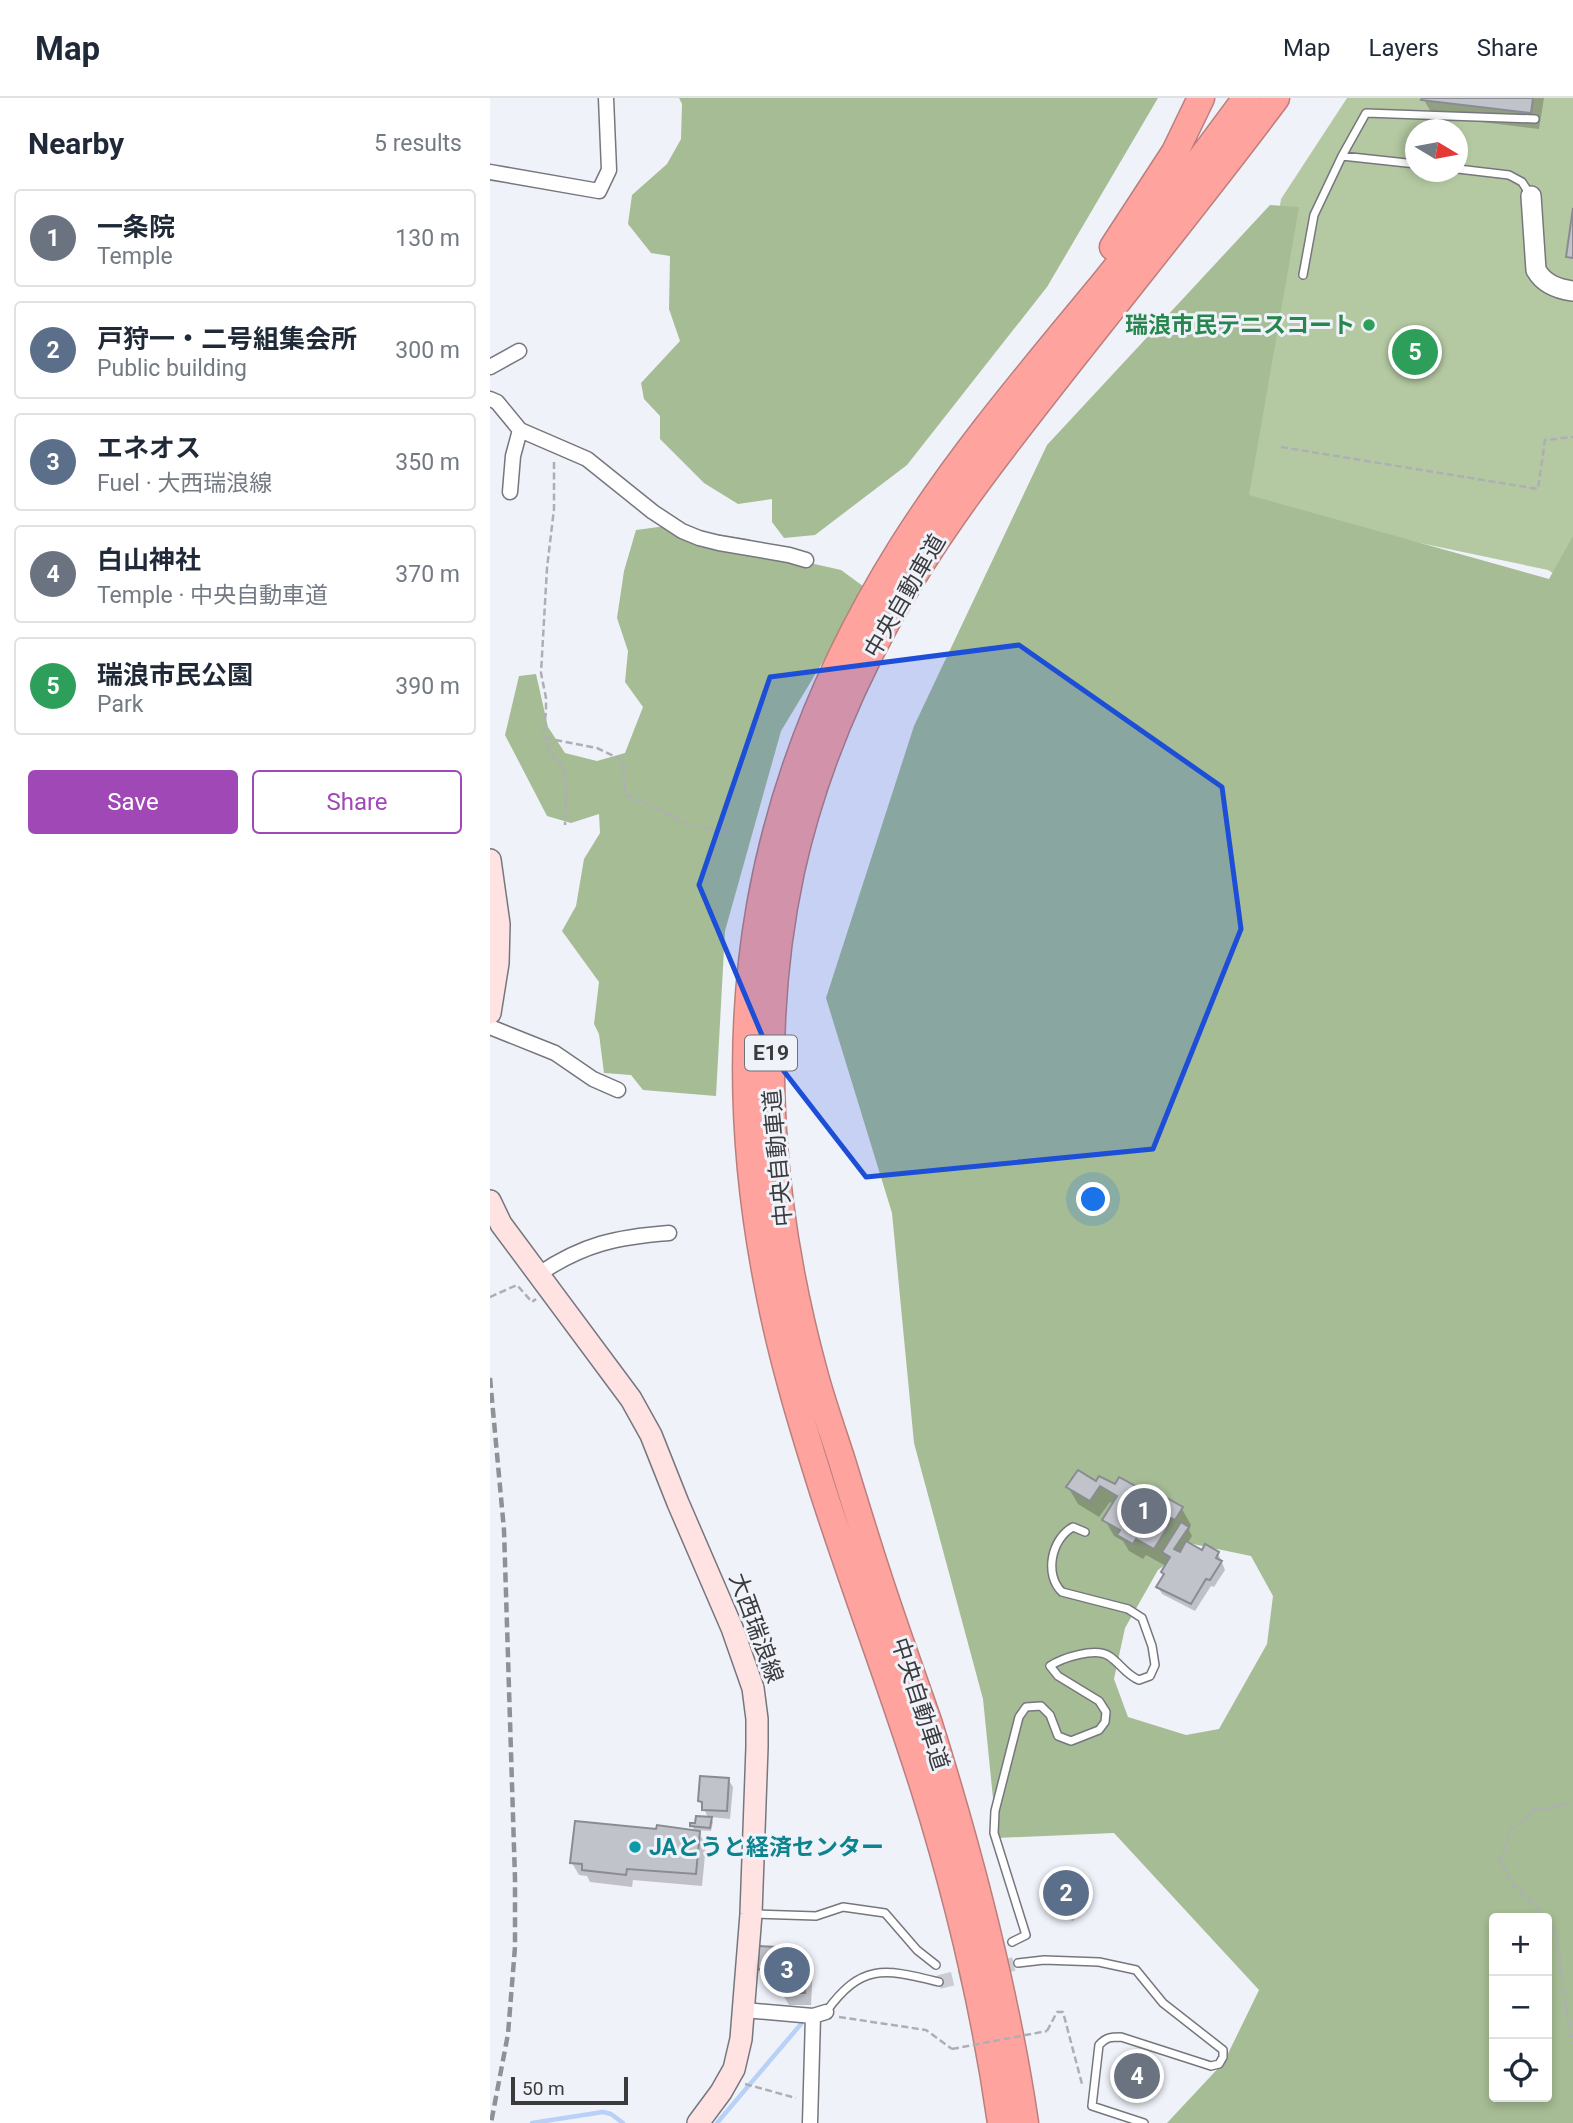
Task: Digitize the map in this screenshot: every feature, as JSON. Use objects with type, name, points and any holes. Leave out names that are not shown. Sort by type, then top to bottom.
[{"type":"highway","points":[[974,443],[1036,350],[1117,241],[1175,152],[1201,98]]},
{"type":"highway","name":"中央自動車道","points":[[1001,2123],[979,1997],[948,1871],[925,1791],[824,1493],[769,1294],[751,1166],[746,1051],[748,989],[755,928],[767,866],[808,730],[837,662],[863,611],[904,544],[974,443],[1130,250],[1246,98]]},
{"type":"highway","name":"中央自動車道","points":[[1025,2123],[1009,2028],[967,1855],[929,1724],[815,1378],[799,1309],[777,1183],[772,1126],[771,1035],[778,947],[791,869],[813,793],[837,727],[860,673],[923,558],[994,458],[1199,201],[1276,98]]},
{"type":"highway","points":[[1082,347],[1122,312],[1207,212],[1293,98]]},
{"type":"main road","points":[[490,860],[499,924],[499,963],[490,1013]]},
{"type":"main road","name":"大西瑞浪線","points":[[490,1201],[500,1223],[631,1399],[651,1435],[744,1657],[753,1688],[757,1719],[751,1914],[741,2039],[730,2076],[698,2123]]},
{"type":"street","points":[[490,172],[599,191],[610,170],[606,98]]},
{"type":"street","points":[[1531,195],[1536,270],[1542,280],[1561,289],[1573,291]]},
{"type":"street","points":[[490,367],[519,351]]},
{"type":"street","points":[[490,398],[497,402],[520,430],[587,459],[653,512],[682,531],[709,541],[806,560]]},
{"type":"street","points":[[510,492],[513,456],[520,430]]},
{"type":"street","points":[[490,1027],[555,1053],[593,1079],[618,1090]]},
{"type":"street","points":[[545,1282],[558,1262],[595,1244],[632,1236],[669,1233]]},
{"type":"street","points":[[744,2010],[820,2014],[810,2123]]},
{"type":"lane","points":[[1303,275],[1314,215],[1366,113],[1535,120]]},
{"type":"lane","points":[[1342,156],[1405,163]]},
{"type":"lane","points":[[1468,170],[1509,174],[1522,182],[1531,195]]},
{"type":"lane","points":[[1012,1942],[1026,1935],[994,1833],[995,1811],[1019,1717],[1026,1707],[1041,1706],[1050,1715],[1058,1736],[1071,1741],[1099,1730],[1105,1722],[1106,1712],[1099,1701],[1058,1676],[1050,1666],[1058,1661],[1097,1652],[1108,1655],[1130,1676],[1139,1680],[1150,1676],[1154,1665],[1152,1646],[1142,1618],[1128,1609],[1062,1592],[1056,1586],[1051,1569],[1061,1536],[1073,1527],[1085,1532]]},
{"type":"lane","points":[[751,1914],[816,1916],[843,1907],[885,1913],[917,1950],[936,1965]]},
{"type":"lane","points":[[1018,1963],[1044,1960],[1099,1962],[1136,1970],[1163,2003],[1223,2050],[1219,2064],[1211,2066],[1122,2037],[1110,2036],[1099,2045],[1092,2106],[1144,2123]]},
{"type":"lane","points":[[820,2014],[858,1980],[869,1974],[897,1972],[939,1982]]},
{"type":"path","points":[[1281,447],[1538,489],[1545,440],[1573,437]]},
{"type":"path","points":[[555,446],[554,509],[545,592],[541,673],[546,698],[543,735],[553,756],[563,766],[566,787],[565,825]]},
{"type":"path","points":[[545,738],[597,748],[622,760],[625,768],[624,789],[627,795],[692,826],[736,833]]},
{"type":"path","points":[[490,1297],[517,1285],[532,1302],[545,1282]]},
{"type":"path","points":[[1542,1913],[1513,1884],[1500,1863],[1503,1852],[1511,1829],[1535,1809],[1573,1803]]},
{"type":"path","points":[[1552,1926],[1557,1935],[1566,2011],[1573,2043]]},
{"type":"path","points":[[820,2014],[926,2030],[952,2049],[1047,2031],[1056,2012],[1063,2012],[1084,2093],[1092,2106]]},
{"type":"path","points":[[730,2076],[748,2086],[810,2101]]},
{"type":"highlighted area","points":[[1019,645],[1222,787],[1241,929],[1153,1149],[866,1177],[769,1052],[699,885],[770,677]]},
{"type":"green space","points":[[679,98],[1158,98],[1047,287],[907,465],[815,535],[784,538],[772,522],[772,499],[738,504],[704,483],[660,439],[660,416],[644,399],[641,383],[680,341],[669,309],[670,256],[651,253],[628,224],[632,195],[667,164],[681,139],[682,104]]},
{"type":"green space","points":[[1347,98],[1573,98],[1573,586],[1548,570],[1235,504],[1281,199]]},
{"type":"green space","points":[[1270,205],[1299,207],[1249,495],[1549,579],[1573,536],[1573,2123],[1167,2123],[1224,2062],[1259,1990],[1114,1833],[997,1838],[983,1699],[914,1443],[892,1213],[826,998],[914,726],[1047,445]],"holes":[[[1193,1544],[1251,1556],[1273,1596],[1267,1644],[1219,1729],[1186,1735],[1128,1717],[1114,1679],[1125,1628],[1158,1570]]]},
{"type":"green space","points":[[666,526],[749,539],[779,556],[841,570],[867,589],[781,731],[725,931],[716,1096],[643,1090],[631,1075],[604,1073],[599,1034],[594,1024],[599,982],[562,931],[576,906],[584,859],[600,833],[599,814],[571,823],[547,816],[505,735],[519,676],[536,674],[548,727],[565,753],[597,761],[625,753],[643,707],[625,682],[628,651],[617,618],[624,571],[636,530]]},
{"type":"building","points":[[1533,98],[1531,113],[1421,100]]},
{"type":"building","points":[[1573,208],[1573,258],[1566,257]]},
{"type":"building","points":[[1078,1470],[1096,1481],[1099,1476],[1115,1484],[1119,1477],[1137,1487],[1130,1499],[1139,1503],[1149,1488],[1183,1507],[1175,1520],[1166,1516],[1163,1521],[1169,1525],[1154,1549],[1136,1539],[1133,1544],[1117,1535],[1120,1530],[1102,1520],[1117,1496],[1100,1486],[1090,1501],[1066,1487]]},
{"type":"building","points":[[1181,1522],[1189,1527],[1174,1549],[1180,1552],[1186,1541],[1202,1550],[1205,1544],[1219,1552],[1216,1558],[1222,1561],[1210,1580],[1206,1579],[1191,1604],[1156,1587],[1170,1557],[1162,1552]]},
{"type":"building","points":[[700,1776],[729,1778],[727,1811],[702,1810],[702,1802],[698,1801]]},
{"type":"building","points":[[696,1816],[712,1817],[710,1828],[690,1826],[690,1823],[695,1823]]},
{"type":"building","name":"JAとうと経済センター","points":[[575,1821],[656,1829],[657,1825],[700,1831],[696,1874],[627,1869],[626,1875],[582,1870],[582,1864],[570,1863]]},
{"type":"building","points":[[1064,1883],[1076,1888],[1069,1914],[1052,1909]]},
{"type":"building","points":[[758,1946],[799,1948],[800,1953],[807,1954],[805,1993],[780,1993],[781,1970],[756,1969]]},
{"type":"building","points":[[1129,2058],[1152,2068],[1150,2074],[1157,2078],[1151,2089],[1143,2087],[1141,2092],[1118,2081]]},
{"type":"waterway","points":[[717,2123],[801,2024]]},
{"type":"waterway","points":[[532,2123],[603,2112],[611,2114],[623,2123]]},
{"type":"tunnel","points":[[939,1982],[1018,1963]]},
{"type":"railway","points":[[490,1378],[504,1530],[515,1879],[515,1947],[508,2034],[491,2123]]},
{"type":"place","name":"瑞浪市民テニスコート","points":[[1369,325]]},
{"type":"place","name":"瑞浪市民公園","points":[[1415,352]]},
{"type":"place","name":"一条院","points":[[1144,1511]]},
{"type":"place","name":"JAとうと経済センター","points":[[635,1847]]},
{"type":"place","name":"戸狩一・二号組集会所","points":[[1066,1893]]},
{"type":"place","name":"エネオス","points":[[787,1970]]},
{"type":"place","name":"白山神社","points":[[1137,2076]]}]
